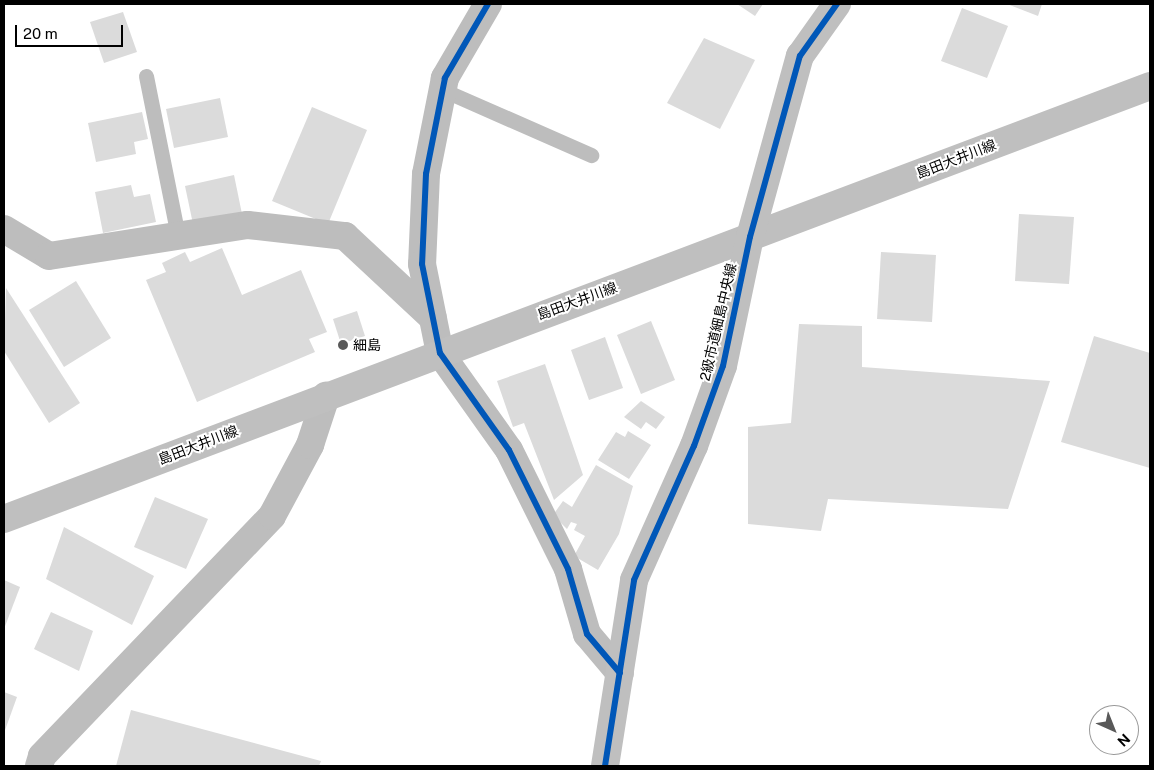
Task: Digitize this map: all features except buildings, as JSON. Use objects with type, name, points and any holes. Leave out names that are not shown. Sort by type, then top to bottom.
[{"type":"main road","name":"2級市道細島中央線","points":[[605,766],[634,580],[694,446],[723,366],[750,237],[800,56],[837,4]]},
{"type":"main road","name":"島田大井川線","points":[[4,519],[1150,86]]},
{"type":"street","points":[[488,4],[443,90],[426,174],[422,264],[440,353],[509,450],[568,569],[587,634],[620,672]]},
{"type":"street","points":[[4,229],[49,256],[248,225],[345,236],[433,318]]},
{"type":"street","points":[[39,766],[42,756],[272,516],[310,445],[326,396]]},
{"type":"lane","points":[[146,76],[178,236]]},
{"type":"lane","points":[[443,90],[591,156]]},
{"type":"cycle path","points":[[488,4],[445,78],[426,174],[422,264],[440,353],[509,450],[568,569],[587,634],[620,673]]},
{"type":"cycle path","points":[[605,766],[634,580],[694,446],[723,366],[750,237],[800,56],[837,4]]},
{"type":"place","name":"細島","points":[[343,345]]}]
